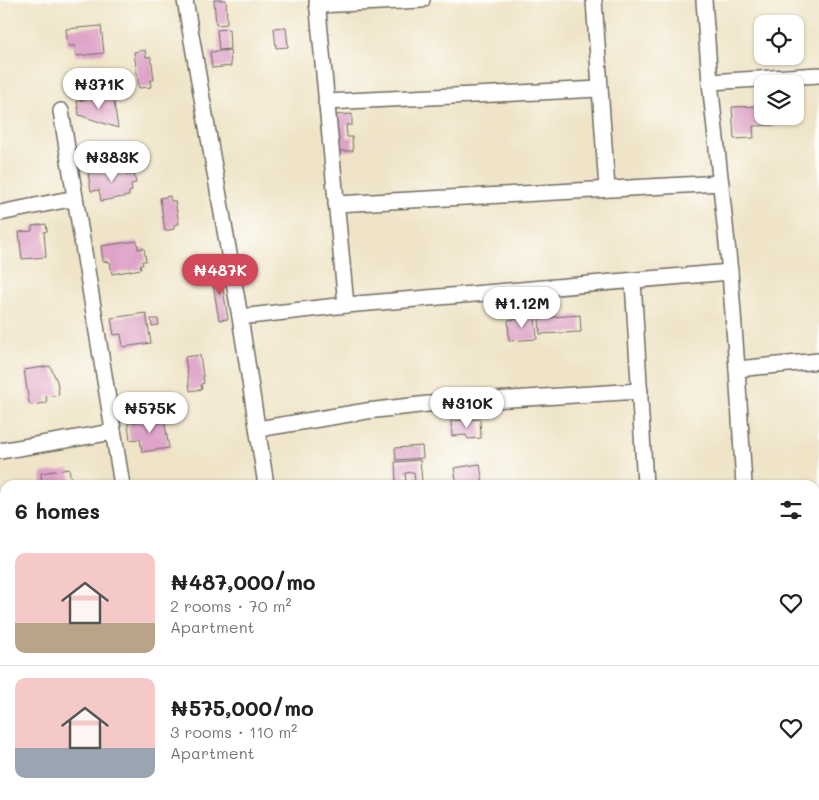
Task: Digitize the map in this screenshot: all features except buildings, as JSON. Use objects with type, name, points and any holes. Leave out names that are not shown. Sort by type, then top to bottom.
[{"type":"street","points":[[185,0],[240,317],[265,480]]},
{"type":"street","points":[[346,305],[317,3],[422,0]]},
{"type":"street","points":[[594,0],[607,189]]},
{"type":"street","points":[[704,0],[710,82],[730,272],[744,480]]},
{"type":"street","points":[[710,82],[819,75]]},
{"type":"street","points":[[326,102],[600,89]]},
{"type":"street","points":[[61,111],[121,480]]},
{"type":"street","points":[[336,204],[721,183]]},
{"type":"street","points":[[0,213],[65,200],[75,200]]},
{"type":"street","points":[[240,317],[346,305],[730,272]]},
{"type":"street","points":[[633,281],[645,480]]},
{"type":"street","points":[[737,369],[819,361]]},
{"type":"street","points":[[258,429],[367,411],[428,404],[640,390]]},
{"type":"street","points":[[0,451],[113,432]]}]
